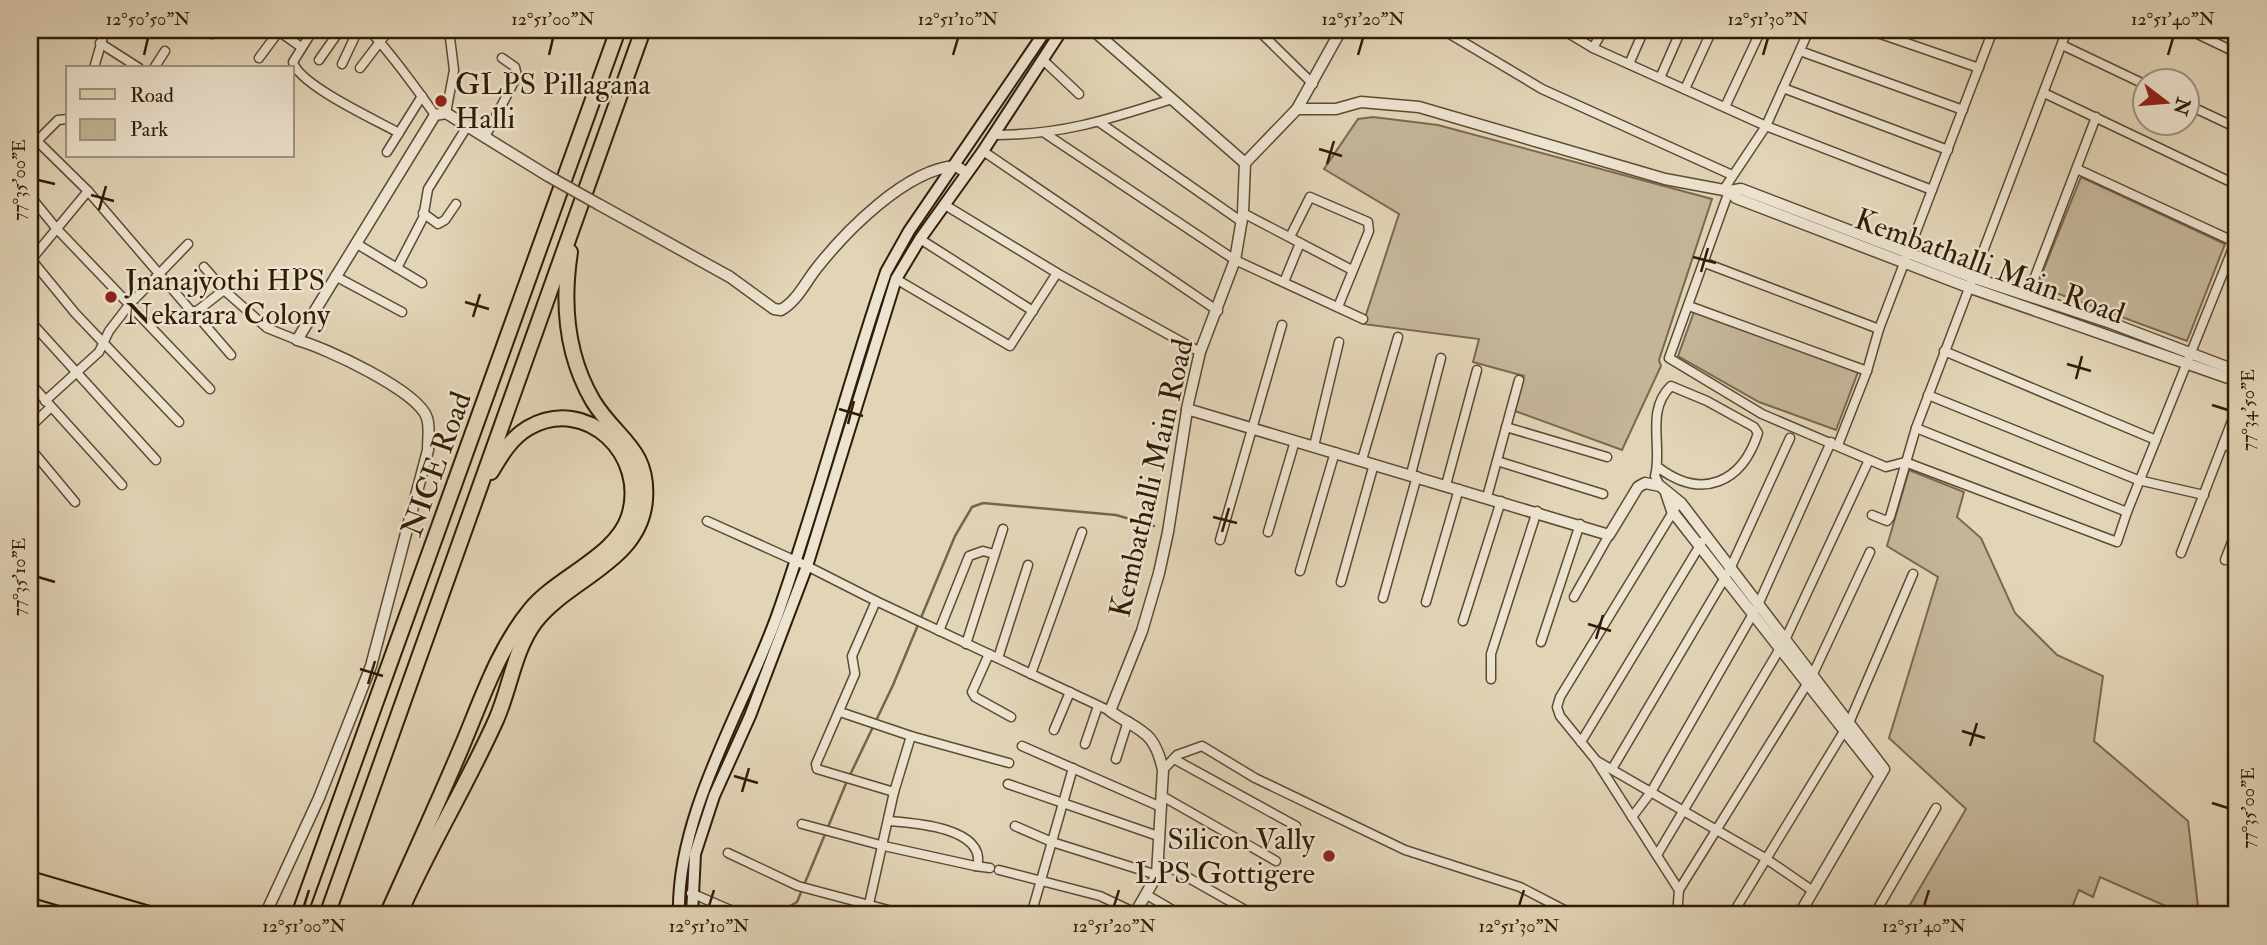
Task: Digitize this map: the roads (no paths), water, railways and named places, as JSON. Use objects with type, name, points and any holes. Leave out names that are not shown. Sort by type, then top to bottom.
[{"type":"highway","name":"NICE Road","points":[[300,913],[618,30]]},
{"type":"highway","name":"NICE Road","points":[[327,915],[643,30]]},
{"type":"highway","points":[[399,915],[426,854],[472,772],[509,691],[529,631],[556,600],[624,549],[639,528],[643,516],[646,490],[638,454],[593,401],[570,343],[566,278],[575,219]]},
{"type":"highway","points":[[387,915],[512,635],[546,591],[620,536],[632,503],[630,468],[620,448],[596,427],[564,418],[541,422],[517,435],[479,490]]},
{"type":"main road","points":[[679,915],[681,859],[696,812],[772,628],[886,272],[909,231],[956,166],[1046,30]]},
{"type":"main road","points":[[692,915],[695,854],[715,796],[750,716],[807,565],[896,279],[920,239],[983,151],[1062,30]]},
{"type":"main road","points":[[30,878],[156,915]]},
{"type":"main road","points":[[30,890],[115,915]]},
{"type":"street","points":[[94,66],[105,30]]},
{"type":"street","points":[[207,30],[212,34],[215,30]]},
{"type":"street","points":[[294,66],[293,62],[313,30]]},
{"type":"street","points":[[318,60],[340,30]]},
{"type":"street","points":[[342,64],[358,30]]},
{"type":"street","points":[[369,30],[401,65],[410,83],[441,114],[468,125],[548,176],[730,277],[774,309],[781,310],[794,300],[816,269],[867,211],[920,178],[956,166],[967,173]]},
{"type":"street","points":[[360,68],[389,30]]},
{"type":"street","points":[[297,340],[356,244],[420,131],[441,114],[454,70],[449,30]]},
{"type":"street","points":[[1093,30],[1245,163],[1297,109],[1341,30]]},
{"type":"street","points":[[1258,30],[1313,84]]},
{"type":"street","points":[[1443,30],[1542,89],[1732,175]]},
{"type":"street","points":[[1563,30],[1593,48],[1766,126],[1932,190]]},
{"type":"street","points":[[1593,48],[1603,30]]},
{"type":"street","points":[[1629,64],[1644,30]]},
{"type":"street","points":[[1660,78],[1681,30]]},
{"type":"street","points":[[1685,89],[1712,30]]},
{"type":"street","points":[[1725,107],[1761,30]]},
{"type":"street","points":[[1809,30],[1766,126],[1732,175],[1705,263],[1669,358],[1762,414],[1869,460],[1892,468],[1905,462],[2117,542],[2138,480],[2191,358],[2236,240],[2077,169]]},
{"type":"street","points":[[1869,30],[1979,68]]},
{"type":"street","points":[[1632,817],[1651,792],[1755,610],[1835,444],[1867,371],[1879,329],[1993,30]]},
{"type":"street","points":[[1872,515],[1888,521],[1916,428],[1969,282],[2067,30]]},
{"type":"street","points":[[2189,30],[2237,52]]},
{"type":"street","points":[[259,58],[278,31],[301,47]]},
{"type":"street","points":[[100,43],[136,66]]},
{"type":"street","points":[[2062,45],[2130,77]]},
{"type":"street","points":[[156,66],[164,51]]},
{"type":"street","points":[[1800,51],[1962,110]]},
{"type":"street","points":[[485,137],[517,76],[515,67],[502,58]]},
{"type":"street","points":[[1043,60],[1079,94]]},
{"type":"street","points":[[294,67],[309,82],[399,133]]},
{"type":"street","points":[[1783,88],[1948,150]]},
{"type":"street","points":[[2044,93],[2237,185]]},
{"type":"street","points":[[387,152],[422,96]]},
{"type":"street","points":[[993,135],[1046,134],[1099,122],[1172,99]]},
{"type":"street","name":"Kembathalli Main Road","points":[[1297,109],[1319,111],[1361,102],[1419,107],[1665,179],[1727,190],[1741,189],[1908,251],[1969,282],[2028,295],[2191,358],[2237,381]]},
{"type":"street","points":[[2200,111],[2237,128]]},
{"type":"street","points":[[2028,295],[2096,117]]},
{"type":"street","points":[[37,141],[58,120],[66,120]]},
{"type":"street","points":[[1099,122],[1243,218],[1290,237],[1352,270]]},
{"type":"street","points":[[397,268],[416,235],[428,189],[468,125]]},
{"type":"street","points":[[30,134],[88,191],[159,276],[231,355]]},
{"type":"street","points":[[1046,134],[1235,260],[1363,319]]},
{"type":"street","points":[[983,151],[1218,311]]},
{"type":"street","name":"Kembathalli Main Road","points":[[1110,711],[1142,631],[1159,573],[1187,409],[1200,352],[1218,311],[1235,260],[1243,218],[1245,163]]},
{"type":"street","name":"Kembathalli Main Road","points":[[1727,190],[1736,198],[1904,263],[2237,371]]},
{"type":"street","points":[[88,191],[30,260],[103,343],[179,422]]},
{"type":"street","points":[[30,196],[56,228],[210,389]]},
{"type":"street","points":[[1290,237],[1310,197],[1363,217],[1368,222],[1369,231],[1338,307]]},
{"type":"street","points":[[423,213],[438,224],[445,220],[456,204]]},
{"type":"street","points":[[945,205],[1057,273],[1200,352]]},
{"type":"street","points":[[920,239],[1033,311]]},
{"type":"street","points":[[1284,282],[1300,243]]},
{"type":"street","points":[[30,428],[103,343],[129,305],[188,244]]},
{"type":"street","points":[[356,244],[422,283]]},
{"type":"street","points":[[1705,263],[1879,329]]},
{"type":"street","points":[[204,267],[224,290],[267,328],[392,383],[423,409],[428,418],[428,450],[371,666],[319,798],[265,915]]},
{"type":"street","points":[[896,279],[1010,346],[1057,273]]},
{"type":"street","points":[[335,276],[402,312]]},
{"type":"street","points":[[194,312],[224,290]]},
{"type":"street","points":[[1689,306],[1867,371]]},
{"type":"street","points":[[30,320],[156,460]]},
{"type":"street","points":[[1220,540],[1282,325]]},
{"type":"street","points":[[1362,460],[1398,337]]},
{"type":"street","points":[[1314,446],[1339,342]]},
{"type":"street","points":[[1944,351],[2155,440]]},
{"type":"street","points":[[1383,597],[1441,358]]},
{"type":"street","points":[[1446,485],[1477,370]]},
{"type":"street","points":[[1487,497],[1519,380]]},
{"type":"street","points":[[30,383],[122,485]]},
{"type":"street","points":[[1659,468],[1674,479],[1690,484],[1709,484],[1728,479],[1757,437],[1754,427],[1707,401],[1671,386],[1656,415],[1659,468],[1655,476],[1672,511],[1702,541],[1810,679],[1832,698],[1846,727],[1882,766],[1880,776],[1799,915]]},
{"type":"street","points":[[1928,395],[2138,480],[2204,495]]},
{"type":"street","points":[[2182,553],[2237,408]]},
{"type":"street","points":[[1187,409],[1537,511],[1609,535]]},
{"type":"street","points":[[1754,427],[1762,414]]},
{"type":"street","points":[[1506,427],[1606,457]]},
{"type":"street","points":[[1916,428],[2127,512]]},
{"type":"street","points":[[1612,769],[1727,573],[1790,438]]},
{"type":"street","points":[[1268,532],[1296,441]]},
{"type":"street","points":[[2223,444],[2237,450]]},
{"type":"street","points":[[30,448],[75,502]]},
{"type":"street","points":[[1300,571],[1335,452]]},
{"type":"street","points":[[1657,855],[1681,810],[1782,644],[1869,460]]},
{"type":"street","points":[[1497,461],[1603,494]]},
{"type":"street","points":[[1341,582],[1374,464]]},
{"type":"street","points":[[1574,597],[1638,487],[1650,482],[1681,503],[1702,541]]},
{"type":"street","points":[[1426,602],[1460,489]]},
{"type":"street","points":[[1464,621],[1501,501]]},
{"type":"street","points":[[1679,890],[1595,759],[1560,716],[1557,707],[1560,697],[1672,511],[1681,503]]},
{"type":"street","points":[[1491,679],[1489,672],[1492,654],[1537,511]]},
{"type":"street","points":[[707,521],[807,565],[876,601],[1110,711],[1128,720],[1150,737],[1160,755],[1163,770],[1157,875],[1135,914],[1100,896],[999,870]]},
{"type":"street","points":[[1541,642],[1580,524]]},
{"type":"street","points":[[966,643],[1003,528]]},
{"type":"street","points":[[2225,560],[2237,529]]},
{"type":"street","points":[[1031,674],[1082,532]]},
{"type":"street","points":[[1581,742],[1702,541]]},
{"type":"street","points":[[939,631],[969,556],[983,551],[994,554]]},
{"type":"street","points":[[1677,915],[1679,890],[1810,679],[1870,552]]},
{"type":"street","points":[[998,658],[1028,565]]},
{"type":"street","points":[[1732,915],[1846,727],[1913,575]]},
{"type":"street","points":[[876,601],[852,656],[855,674],[816,764],[817,769],[894,792]]},
{"type":"street","points":[[989,654],[972,692],[975,697],[1011,717]]},
{"type":"street","points":[[1054,730],[1070,692]]},
{"type":"street","points":[[1085,744],[1098,706]]},
{"type":"street","points":[[840,712],[911,736],[1009,763]]},
{"type":"street","points":[[1116,759],[1128,720]]},
{"type":"street","points":[[869,904],[894,792],[911,736]]},
{"type":"street","points":[[1022,746],[1161,802],[1276,861]]},
{"type":"street","points":[[1163,770],[1174,759],[1202,746],[1255,778],[1405,850],[1520,887],[1574,915]]},
{"type":"street","points":[[1174,759],[1296,826]]},
{"type":"street","points":[[1595,759],[1765,858],[1813,891]]},
{"type":"street","points":[[1031,915],[1073,768]]},
{"type":"street","points":[[1008,784],[1158,836]]},
{"type":"street","points":[[1874,915],[1936,808]]},
{"type":"street","points":[[889,821],[940,827],[969,841],[979,857],[975,866]]},
{"type":"street","points":[[802,824],[884,846],[990,868]]},
{"type":"street","points":[[1015,826],[1052,842],[1157,875]]},
{"type":"street","points":[[728,853],[804,888],[907,915]]},
{"type":"street","points":[[1157,860],[1254,915]]},
{"type":"street","points":[[691,893],[742,915]]},
{"type":"street","points":[[1147,895],[1181,915]]},
{"type":"street","points":[[1001,912],[1020,915]]},
{"type":"waterway","points":[[850,775],[893,685],[955,536],[972,507],[983,503],[1116,515],[1154,526]]},
{"type":"waterway","points":[[763,915],[783,910],[797,902],[847,781]]},
{"type":"place","name":"GLPS Pillagana Halli","points":[[441,101]]},
{"type":"place","name":"Jnanajyothi HPS Nekarara Colony","points":[[111,297]]},
{"type":"place","name":"Silicon Vally LPS Gottigere","points":[[1329,856]]}]
